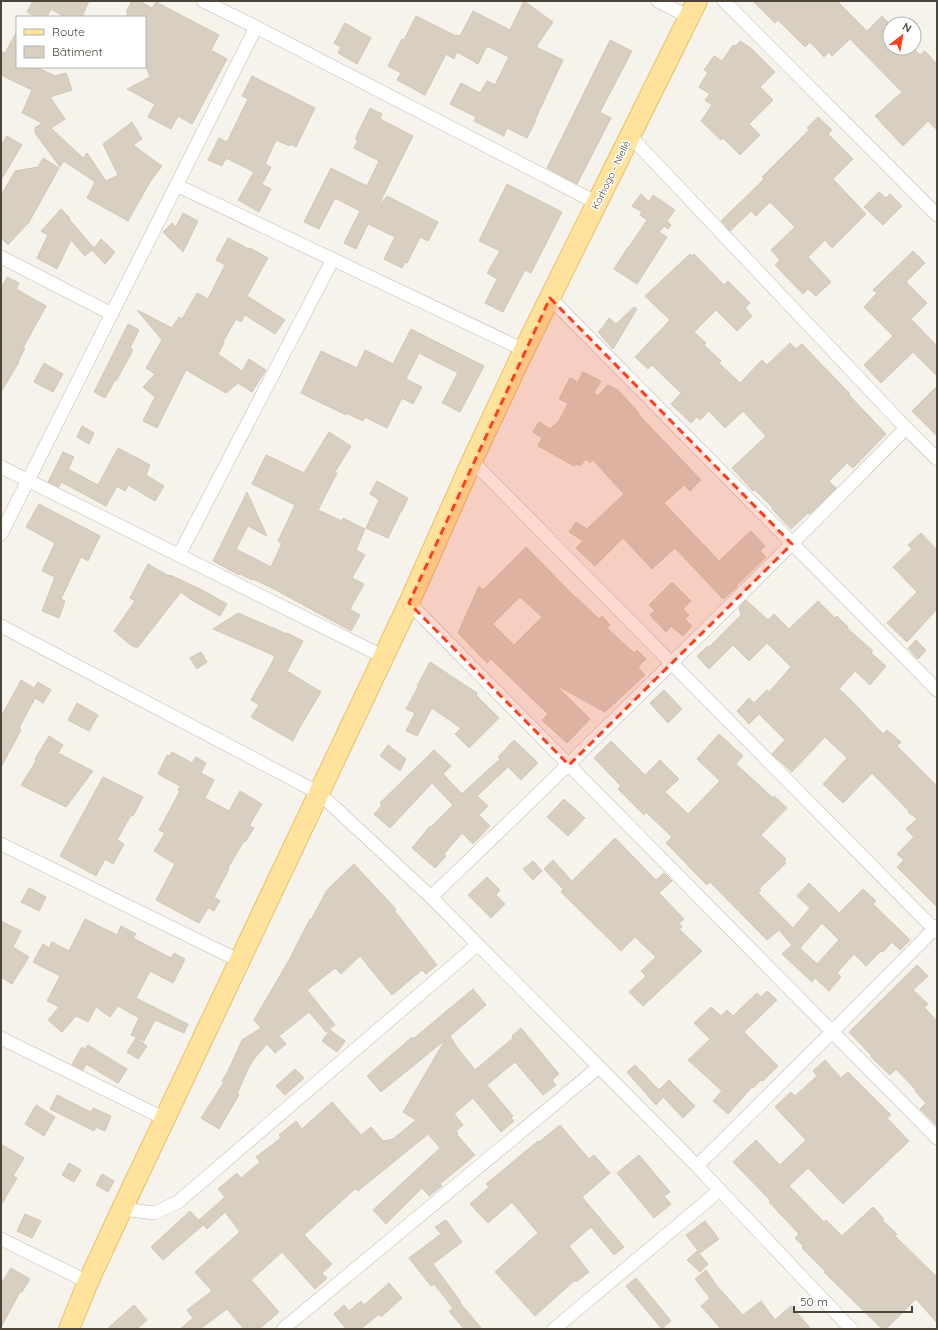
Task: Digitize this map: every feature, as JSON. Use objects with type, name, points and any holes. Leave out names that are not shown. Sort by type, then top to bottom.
[{"type":"main road","name":"Korhogo - Niellé","points":[[69,1329],[88,1282],[384,657],[472,461],[524,350],[693,9]]},
{"type":"street","points":[[203,1],[597,203]]},
{"type":"street","points":[[658,1],[693,9]]},
{"type":"street","points":[[724,1],[937,216]]},
{"type":"street","points":[[1,534],[256,27]]},
{"type":"street","points":[[630,136],[937,459]]},
{"type":"street","points":[[176,185],[524,350]]},
{"type":"street","points":[[1,256],[112,314]]},
{"type":"street","points":[[179,555],[333,259]]},
{"type":"street","points":[[550,298],[937,690]]},
{"type":"street","points":[[431,897],[569,765],[671,662],[792,544],[906,428]]},
{"type":"street","points":[[472,461],[936,929],[697,1166]]},
{"type":"street","points":[[1,467],[384,657]]},
{"type":"street","points":[[409,603],[937,1138]]},
{"type":"street","points":[[1,626],[319,793],[431,897],[478,944],[697,1166],[851,1329]]},
{"type":"street","points":[[1,844],[240,961]]},
{"type":"street","points":[[122,1209],[154,1213],[178,1202],[478,944]]},
{"type":"street","points":[[1,1038],[165,1119]]},
{"type":"street","points":[[283,1329],[599,1067]]},
{"type":"street","points":[[554,1329],[720,1190]]},
{"type":"street","points":[[1,1239],[88,1282]]},
{"type":"highlighted area","points":[[550,298],[792,544],[569,765],[409,603]]},
{"type":"building","points":[[33,1],[89,1],[82,16],[63,16],[51,9],[48,16],[34,16],[27,12]]},
{"type":"building","points":[[132,1],[140,1],[152,8],[156,2],[219,35],[211,50],[227,59],[192,124],[178,116],[171,129],[148,117],[155,104],[127,89],[150,77],[146,67],[146,16],[126,16],[128,13],[126,12]]},
{"type":"building","points":[[524,1],[553,22],[536,47],[563,60],[527,138],[507,128],[504,136],[474,121],[476,117],[450,104],[461,83],[480,93],[487,81],[495,85],[509,57],[487,46],[478,64],[457,52],[454,59],[446,54],[425,95],[397,80],[401,73],[388,66],[402,39],[404,40],[416,16],[456,36],[460,36],[473,11],[510,30]]},
{"type":"building","points":[[753,1],[837,1],[867,31],[882,16],[882,56],[922,56],[922,53],[925,51],[937,64],[937,130],[928,121],[903,146],[875,116],[902,92],[850,39],[832,56],[829,52],[824,57],[810,42],[805,47],[778,20],[775,23]]},
{"type":"building","points":[[345,23],[371,38],[357,64],[338,53],[341,47],[334,43]]},
{"type":"building","points":[[16,33],[16,68],[38,68],[55,76],[66,73],[72,90],[50,97],[65,119],[51,128],[83,158],[87,153],[106,181],[118,175],[103,144],[132,122],[142,139],[133,145],[162,166],[150,182],[128,221],[87,198],[95,182],[64,161],[60,167],[35,133],[35,128],[42,123],[22,113],[32,90],[1,75],[1,51],[5,53]]},
{"type":"building","points":[[610,40],[632,51],[600,112],[611,118],[577,184],[547,168]]},
{"type":"building","points":[[740,41],[751,48],[775,72],[760,87],[773,100],[749,124],[760,135],[740,155],[723,138],[721,140],[701,121],[712,105],[705,100],[710,94],[699,87],[708,72],[704,70],[714,56],[722,61],[733,45],[736,46]]},
{"type":"building","points":[[252,76],[315,108],[296,147],[276,140],[265,164],[271,167],[262,184],[271,189],[259,212],[238,200],[254,172],[226,158],[222,166],[208,160],[219,138],[227,142],[248,99],[242,96]]},
{"type":"building","points":[[370,108],[382,114],[380,119],[413,136],[380,202],[381,203],[387,196],[438,222],[428,241],[420,237],[407,263],[405,262],[402,268],[384,259],[395,237],[368,224],[356,249],[344,243],[360,211],[335,198],[319,229],[304,222],[331,168],[367,186],[379,161],[354,148],[358,140],[355,139]]},
{"type":"building","points":[[818,117],[832,130],[828,134],[853,159],[833,179],[866,214],[832,248],[825,240],[808,257],[831,282],[816,296],[808,289],[803,294],[775,265],[780,260],[771,250],[795,227],[770,202],[756,216],[751,211],[730,231],[721,221],[764,179],[762,177],[809,130],[807,128]]},
{"type":"building","points":[[7,136],[22,145],[1,180],[1,145]]},
{"type":"building","points":[[43,158],[59,168],[28,224],[8,245],[1,238],[1,196],[15,171],[38,167]]},
{"type":"building","points":[[507,184],[562,212],[531,273],[525,270],[503,312],[485,303],[497,279],[487,273],[500,251],[479,241]]},
{"type":"building","points":[[879,192],[886,198],[890,194],[902,206],[883,225],[864,207]]},
{"type":"building","points":[[641,194],[649,202],[653,195],[675,210],[667,221],[671,225],[668,229],[664,226],[659,232],[667,237],[637,284],[614,269],[647,220],[640,215],[642,212],[632,206]]},
{"type":"building","points":[[61,209],[94,248],[101,239],[115,252],[105,264],[92,250],[93,249],[85,256],[71,240],[57,269],[37,258],[48,235],[41,231]]},
{"type":"building","points":[[183,213],[198,221],[183,252],[163,232],[172,223],[176,227]]},
{"type":"building","points":[[228,238],[268,258],[247,296],[285,320],[275,334],[245,315],[241,322],[236,319],[223,342],[224,343],[218,354],[242,371],[249,359],[266,370],[252,392],[238,383],[226,393],[186,370],[157,428],[143,421],[155,397],[143,387],[155,374],[146,368],[162,340],[137,310],[172,328],[179,317],[182,319],[197,293],[208,299],[225,265],[216,260]]},
{"type":"building","points":[[913,251],[925,263],[906,282],[927,303],[911,319],[937,346],[937,376],[913,352],[881,383],[864,365],[893,336],[864,307],[877,293],[873,290]]},
{"type":"building","points":[[690,254],[692,256],[694,254],[724,285],[728,281],[750,303],[745,308],[752,316],[737,331],[716,310],[694,332],[706,343],[704,345],[721,361],[719,363],[740,383],[762,360],[767,365],[790,343],[796,349],[802,344],[886,434],[853,468],[847,463],[829,481],[836,488],[810,514],[808,513],[791,529],[772,509],[773,508],[755,490],[753,491],[732,468],[766,436],[743,411],[725,428],[709,411],[700,420],[697,417],[691,423],[671,404],[681,393],[652,365],[648,369],[635,357],[670,320],[645,296]]},
{"type":"building","points":[[7,277],[19,283],[16,289],[46,306],[23,348],[25,348],[19,362],[1,392],[1,288]]},
{"type":"building","points":[[634,307],[637,309],[613,349],[598,332],[609,318],[616,324]]},
{"type":"building","points":[[128,324],[139,330],[130,348],[133,350],[105,398],[94,392]]},
{"type":"building","points":[[411,329],[484,366],[460,412],[442,403],[458,373],[419,353],[406,379],[422,387],[413,404],[402,398],[387,428],[365,417],[363,421],[346,413],[346,415],[301,393],[321,351],[357,368],[365,350],[393,364]]},
{"type":"building","points":[[44,363],[63,374],[53,392],[34,382]]},
{"type":"building","points":[[583,372],[601,381],[594,393],[598,396],[608,385],[618,390],[639,413],[638,414],[701,480],[690,491],[684,485],[664,503],[719,561],[751,531],[765,546],[760,551],[766,557],[723,599],[675,548],[652,569],[623,538],[595,566],[576,548],[583,541],[569,532],[576,522],[587,529],[624,494],[593,460],[590,463],[586,459],[580,466],[577,464],[574,466],[538,446],[542,438],[533,432],[539,422],[550,429],[559,421],[568,403],[559,399],[570,378],[578,382]]},
{"type":"building","points":[[937,386],[937,436],[912,411]]},
{"type":"building","points":[[82,426],[94,433],[89,444],[77,437]]},
{"type":"building","points":[[329,432],[351,446],[335,472],[337,473],[318,510],[342,521],[343,518],[365,529],[356,550],[365,555],[352,578],[364,584],[350,609],[360,615],[351,631],[274,589],[253,579],[252,580],[240,574],[239,575],[213,561],[247,492],[267,536],[248,526],[236,549],[271,567],[282,543],[278,541],[295,505],[252,484],[266,455],[304,473]]},
{"type":"building","points":[[118,448],[150,465],[146,475],[164,486],[155,501],[128,485],[125,491],[117,486],[106,506],[61,482],[59,487],[48,482],[63,452],[74,457],[68,469],[98,485]]},
{"type":"building","points":[[377,481],[408,498],[388,538],[366,528],[379,500],[370,494]]},
{"type":"building","points":[[39,504],[100,536],[88,561],[81,557],[61,599],[65,601],[59,618],[42,611],[55,577],[42,571],[55,543],[26,527]]},
{"type":"building","points":[[921,533],[937,550],[937,609],[907,642],[887,623],[917,592],[893,567],[912,549],[908,545]]},
{"type":"building","points":[[526,547],[599,619],[602,616],[610,625],[607,628],[634,653],[637,650],[646,659],[638,667],[645,675],[605,712],[556,685],[590,719],[567,743],[542,720],[548,714],[491,659],[487,663],[458,633],[479,586],[483,590]],"holes":[[[520,597],[542,617],[514,645],[493,624]]]},
{"type":"building","points":[[148,564],[169,576],[170,575],[200,589],[227,604],[220,616],[190,599],[181,592],[138,647],[133,647],[114,631],[135,601],[130,598]]},
{"type":"building","points":[[672,582],[691,601],[683,609],[689,615],[685,619],[692,626],[683,636],[671,626],[666,632],[650,615],[655,611],[649,605]]},
{"type":"building","points":[[746,600],[768,620],[774,614],[789,629],[818,601],[835,618],[837,616],[848,627],[847,628],[873,651],[871,653],[886,666],[870,685],[855,671],[839,689],[883,734],[887,730],[901,742],[897,746],[937,786],[937,907],[897,867],[904,860],[897,854],[914,837],[906,829],[917,819],[908,812],[909,811],[872,773],[843,803],[823,784],[847,758],[825,737],[792,772],[772,754],[785,740],[759,714],[749,724],[737,711],[749,698],[754,703],[767,690],[769,692],[791,667],[767,643],[749,661],[733,645],[709,669],[697,656],[708,646],[709,647],[741,615],[739,608]]},
{"type":"building","points":[[238,613],[303,641],[287,671],[321,692],[293,741],[251,717],[259,705],[251,700],[275,656],[213,629]]},
{"type":"building","points":[[916,640],[926,650],[918,659],[908,648]]},
{"type":"building","points":[[201,652],[207,662],[197,669],[190,658]]},
{"type":"building","points":[[430,662],[477,693],[476,695],[499,718],[469,748],[455,734],[461,728],[432,708],[417,736],[406,731],[415,713],[406,709]]},
{"type":"building","points":[[21,680],[34,688],[38,682],[51,690],[43,703],[35,698],[19,728],[21,730],[1,767],[1,717]]},
{"type":"building","points":[[664,690],[682,709],[668,723],[650,703]]},
{"type":"building","points":[[77,703],[98,715],[89,731],[68,720]]},
{"type":"building","points":[[719,734],[743,756],[736,764],[773,798],[774,796],[787,808],[761,835],[786,859],[784,861],[786,863],[759,889],[761,890],[758,893],[793,928],[810,908],[797,896],[809,883],[839,913],[863,889],[876,901],[873,904],[910,940],[900,950],[892,942],[883,952],[881,951],[866,966],[854,954],[837,973],[841,977],[829,991],[815,978],[812,982],[782,954],[792,945],[779,930],[767,940],[710,882],[707,885],[666,843],[672,837],[646,812],[644,815],[618,789],[621,786],[594,758],[611,741],[645,775],[660,760],[679,779],[665,792],[688,814],[720,781],[697,759]],"holes":[[[822,923],[839,940],[817,964],[800,948]]]},
{"type":"building","points":[[49,736],[63,745],[58,753],[93,771],[66,807],[21,785]]},
{"type":"building","points":[[514,740],[538,763],[521,780],[508,767],[477,796],[488,806],[479,815],[490,826],[473,844],[462,833],[444,854],[446,856],[435,868],[412,848],[430,826],[431,827],[453,805],[432,783],[390,828],[374,814],[382,805],[380,803],[434,750],[451,766],[443,774],[462,794],[500,759],[498,757]]},
{"type":"building","points":[[388,745],[406,759],[400,771],[380,756]]},
{"type":"building","points":[[172,752],[192,763],[196,757],[206,763],[201,773],[214,780],[205,798],[229,811],[240,791],[262,804],[249,826],[254,828],[245,842],[244,841],[228,868],[229,869],[214,897],[220,901],[214,911],[208,908],[199,923],[156,900],[175,864],[154,851],[165,833],[159,830],[180,791],[178,790],[180,786],[158,774],[167,755],[170,756]]},
{"type":"building","points":[[103,777],[143,797],[133,816],[131,815],[117,840],[124,844],[113,864],[105,859],[96,876],[60,856]]},
{"type":"building","points":[[564,799],[585,818],[568,836],[547,817]]},
{"type":"building","points":[[615,838],[656,880],[664,873],[672,881],[659,893],[684,919],[679,923],[682,927],[679,929],[702,951],[643,1006],[629,992],[646,976],[641,971],[656,957],[635,937],[621,951],[561,892],[563,889],[544,869],[553,860],[572,881]]},
{"type":"building","points":[[533,861],[542,871],[533,880],[523,869]]},
{"type":"building","points":[[354,864],[396,909],[394,910],[437,965],[426,974],[422,970],[392,995],[360,956],[341,974],[335,968],[307,990],[335,1025],[326,1032],[309,1012],[279,1036],[286,1044],[275,1053],[267,1044],[249,1067],[237,1094],[239,1095],[219,1129],[201,1118],[224,1082],[222,1081],[242,1040],[261,1028],[254,1020],[327,890]]},
{"type":"building","points":[[487,877],[500,890],[496,895],[505,904],[491,918],[468,895]]},
{"type":"building","points":[[29,888],[46,897],[39,911],[21,902]]},
{"type":"building","points":[[85,919],[117,935],[121,926],[136,934],[133,938],[171,958],[174,953],[185,959],[173,983],[150,971],[136,998],[188,1024],[184,1033],[155,1020],[144,1041],[131,1035],[139,1018],[118,1006],[110,1017],[96,1007],[88,1022],[76,1016],[62,1032],[48,1020],[59,1007],[47,1001],[60,976],[33,962],[43,944],[49,948],[52,942],[69,951]]},
{"type":"building","points":[[1,921],[21,931],[13,947],[29,957],[12,984],[1,977]]},
{"type":"building","points":[[917,965],[928,976],[913,990],[928,1004],[924,1007],[937,1021],[937,1126],[920,1109],[926,1103],[915,1091],[916,1090],[896,1069],[890,1075],[871,1057],[872,1056],[849,1032]]},
{"type":"building","points":[[473,989],[486,1005],[450,1036],[475,1070],[513,1038],[512,1036],[521,1028],[559,1074],[552,1080],[556,1085],[543,1095],[515,1062],[487,1085],[513,1116],[511,1118],[514,1121],[501,1132],[473,1098],[454,1114],[463,1125],[456,1131],[458,1134],[457,1135],[475,1155],[440,1184],[442,1186],[429,1196],[422,1188],[386,1224],[373,1210],[440,1148],[428,1134],[358,1191],[356,1188],[304,1235],[332,1264],[322,1273],[327,1278],[315,1289],[282,1252],[251,1280],[279,1312],[259,1329],[244,1329],[227,1309],[200,1329],[180,1329],[193,1318],[187,1310],[212,1291],[195,1272],[240,1232],[225,1212],[207,1229],[199,1220],[225,1197],[218,1189],[237,1173],[241,1178],[260,1162],[256,1157],[281,1138],[279,1135],[296,1121],[302,1129],[332,1102],[361,1135],[371,1127],[383,1141],[393,1139],[416,1120],[403,1112],[445,1040],[381,1092],[367,1076],[412,1037],[413,1039]]},
{"type":"building","points":[[767,991],[777,1000],[744,1032],[778,1066],[763,1081],[761,1080],[753,1088],[752,1087],[728,1114],[713,1101],[722,1091],[688,1060],[710,1039],[694,1023],[711,1007],[721,1016],[727,1010],[733,1016],[757,993],[761,997]]},
{"type":"building","points":[[330,1030],[345,1041],[337,1052],[322,1041]]},
{"type":"building","points":[[136,1038],[147,1046],[138,1059],[127,1052]]},
{"type":"building","points":[[88,1045],[127,1069],[118,1083],[86,1064],[83,1070],[72,1064],[82,1047],[85,1049]]},
{"type":"building","points":[[825,1060],[841,1078],[848,1072],[891,1115],[887,1118],[909,1141],[843,1204],[808,1168],[789,1186],[824,1222],[826,1220],[842,1236],[873,1207],[884,1219],[882,1220],[897,1234],[895,1236],[937,1277],[937,1323],[916,1299],[886,1329],[882,1329],[824,1272],[825,1271],[802,1248],[803,1246],[795,1238],[799,1234],[769,1202],[770,1200],[733,1162],[756,1140],[780,1165],[806,1140],[775,1107],[791,1092],[795,1096],[817,1076],[813,1071]]},
{"type":"building","points":[[635,1065],[659,1090],[669,1080],[695,1106],[683,1118],[663,1097],[656,1105],[627,1072]]},
{"type":"building","points":[[295,1069],[304,1078],[285,1095],[276,1086]]},
{"type":"building","points":[[57,1095],[91,1112],[93,1108],[111,1116],[105,1131],[96,1127],[94,1131],[50,1109]]},
{"type":"building","points":[[36,1105],[55,1117],[44,1136],[25,1124]]},
{"type":"building","points":[[560,1125],[589,1159],[594,1155],[610,1173],[582,1197],[624,1247],[614,1255],[591,1227],[569,1246],[589,1272],[576,1282],[575,1280],[535,1316],[495,1272],[538,1233],[512,1202],[488,1223],[470,1204],[489,1187],[486,1184],[538,1141],[539,1142]]},
{"type":"building","points":[[1,1144],[24,1158],[13,1176],[17,1178],[1,1205]]},
{"type":"building","points":[[639,1155],[670,1192],[664,1196],[671,1204],[654,1218],[617,1173]]},
{"type":"building","points":[[69,1163],[81,1170],[74,1182],[62,1175]]},
{"type":"building","points":[[102,1174],[114,1181],[108,1192],[96,1185]]},
{"type":"building","points":[[190,1211],[203,1225],[163,1260],[151,1247]]},
{"type":"building","points":[[25,1214],[41,1221],[32,1238],[17,1231]]},
{"type":"building","points":[[446,1220],[462,1242],[433,1264],[461,1302],[460,1303],[482,1329],[464,1329],[449,1311],[453,1308],[434,1284],[431,1286],[409,1258],[441,1234],[435,1227]]},
{"type":"building","points":[[705,1221],[719,1239],[700,1253],[686,1235]]},
{"type":"building","points":[[697,1251],[708,1264],[700,1272],[687,1260]]},
{"type":"building","points":[[11,1268],[30,1279],[22,1292],[20,1292],[1,1327],[1,1284]]},
{"type":"building","points":[[706,1270],[717,1286],[743,1315],[761,1301],[775,1320],[791,1306],[811,1329],[721,1329],[701,1306],[710,1298],[695,1279]]},
{"type":"building","points":[[636,1278],[671,1321],[662,1329],[626,1286]]},
{"type":"building","points":[[389,1283],[402,1298],[381,1317],[379,1314],[361,1329],[346,1329],[334,1314],[344,1305],[349,1311],[361,1301],[364,1305]]},
{"type":"building","points":[[134,1305],[147,1320],[137,1329],[107,1329]]}]
